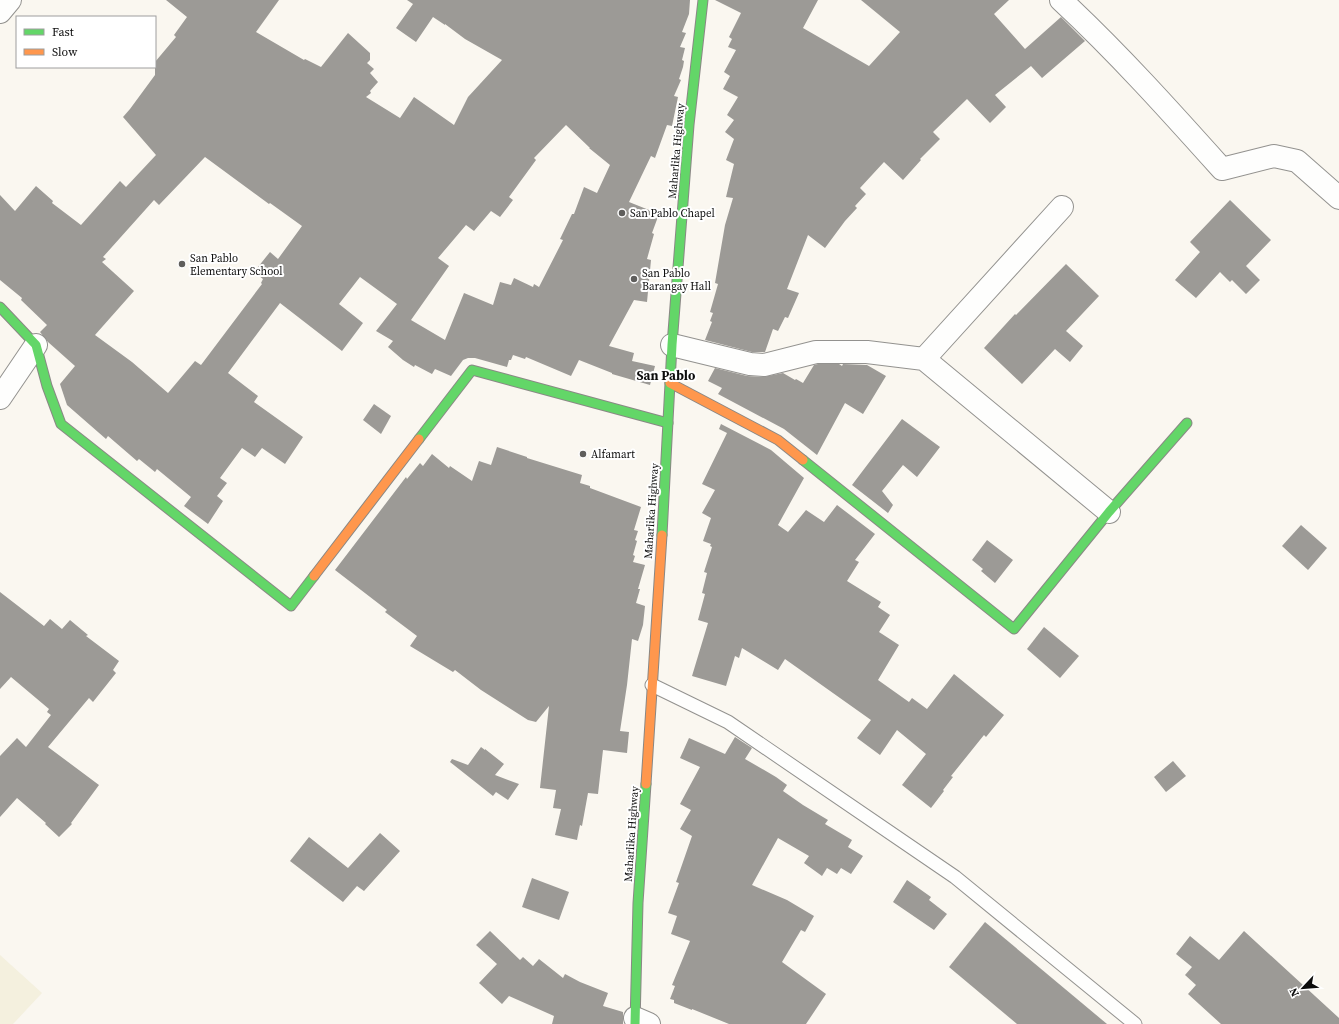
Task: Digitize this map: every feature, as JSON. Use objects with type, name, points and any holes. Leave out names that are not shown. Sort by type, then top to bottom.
[{"type":"main road","name":"Maharlika Highway","points":[[640,1022],[638,903],[672,345],[689,125],[703,0]]},
{"type":"main road","points":[[0,307],[36,345],[47,386],[61,424],[291,606],[472,370],[668,423]]},
{"type":"main road","points":[[670,383],[778,440],[1014,629],[1109,512],[1187,423]]},
{"type":"street","points":[[0,12],[10,0]]},
{"type":"street","points":[[1061,0],[1093,30],[1156,96],[1222,169],[1274,156],[1297,161],[1339,198]]},
{"type":"street","points":[[924,360],[1062,207]]},
{"type":"street","points":[[0,398],[36,345]]},
{"type":"street","points":[[672,345],[750,364],[764,365],[816,352],[867,352],[924,360],[1109,512]]},
{"type":"lane","points":[[652,685],[728,722],[955,876],[1135,1024]]},
{"type":"shaded area","points":[[0,955],[42,993],[13,1024],[0,1024]]},
{"type":"building","points":[[166,0],[279,0],[256,32],[304,60],[305,59],[321,67],[348,33],[370,53],[370,60],[367,63],[374,69],[370,73],[378,82],[370,91],[371,93],[366,97],[400,118],[414,97],[454,125],[468,97],[502,60],[465,39],[433,17],[416,42],[396,28],[413,4],[407,0],[690,0],[689,14],[682,32],[686,33],[680,47],[685,48],[682,60],[684,61],[679,79],[681,80],[674,96],[678,97],[672,126],[667,125],[655,158],[651,156],[629,202],[659,214],[652,233],[654,234],[647,259],[651,260],[647,302],[634,300],[609,346],[634,353],[632,361],[655,366],[650,385],[612,374],[579,360],[571,376],[526,357],[525,359],[513,355],[511,360],[509,360],[507,367],[475,358],[468,358],[463,360],[451,376],[435,369],[432,374],[415,365],[414,367],[403,360],[388,347],[393,341],[376,331],[397,304],[360,277],[339,304],[363,323],[342,351],[280,303],[228,373],[258,396],[254,402],[303,437],[285,464],[262,448],[255,457],[242,448],[220,478],[227,483],[217,496],[223,501],[208,524],[184,506],[191,497],[157,469],[155,472],[139,459],[137,461],[108,436],[106,439],[67,405],[60,384],[75,366],[48,342],[40,332],[47,325],[21,300],[22,298],[0,280],[0,195],[15,211],[36,186],[53,201],[52,203],[81,225],[120,181],[126,187],[156,155],[123,117],[155,75],[156,61],[176,37],[174,35],[187,17]],"holes":[[[566,125],[610,165],[597,193],[584,187],[574,214],[572,214],[560,239],[563,240],[539,287],[534,284],[533,287],[514,278],[511,285],[500,282],[493,305],[464,293],[445,340],[411,320],[449,266],[438,258],[466,225],[474,231],[491,211],[500,217],[513,200],[509,197],[536,160],[534,158]],[[205,157],[269,204],[270,203],[302,226],[278,259],[270,252],[254,272],[263,279],[262,284],[201,365],[195,361],[168,393],[132,362],[95,335],[134,291],[102,262],[106,259],[103,257],[154,200],[159,205]]]},
{"type":"building","points":[[715,0],[818,0],[803,28],[869,66],[900,32],[861,0],[1009,0],[994,14],[1025,49],[1061,17],[1085,41],[1042,78],[1031,66],[995,95],[1006,107],[990,123],[967,99],[933,132],[940,139],[920,159],[921,160],[903,180],[884,162],[860,188],[866,194],[855,206],[857,208],[845,221],[825,248],[808,235],[787,289],[799,293],[788,318],[785,317],[778,331],[773,329],[765,352],[752,352],[705,340],[712,322],[710,321],[713,313],[710,312],[718,284],[715,283],[725,225],[733,198],[726,197],[734,164],[726,160],[734,139],[725,132],[734,120],[727,115],[738,97],[723,89],[730,76],[724,72],[736,50],[728,47],[732,39],[729,37],[741,13]]},
{"type":"building","points":[[1230,200],[1271,240],[1246,266],[1260,280],[1246,294],[1232,280],[1230,282],[1220,272],[1196,298],[1175,280],[1200,252],[1190,242]]},
{"type":"building","points":[[1066,264],[1099,296],[1066,331],[1083,346],[1070,362],[1055,349],[1022,384],[984,348],[1015,314],[1016,315]]},
{"type":"building","points":[[839,364],[842,366],[843,364],[867,365],[886,376],[863,414],[845,403],[817,455],[784,429],[718,394],[722,388],[708,381],[715,368],[747,376],[763,377],[783,373],[803,383],[814,365]]},
{"type":"building","points":[[374,404],[391,416],[381,434],[363,420]]},
{"type":"building","points":[[902,419],[940,447],[917,477],[903,465],[882,491],[893,505],[888,513],[852,485]]},
{"type":"building","points":[[721,424],[771,450],[804,478],[778,525],[788,532],[806,510],[824,522],[837,505],[875,534],[855,560],[859,562],[847,581],[881,602],[878,607],[890,615],[879,632],[899,645],[878,680],[909,702],[912,698],[927,709],[954,674],[1004,715],[986,737],[984,735],[951,776],[953,777],[931,808],[902,785],[926,754],[897,730],[880,755],[857,738],[871,720],[785,659],[778,670],[742,648],[739,658],[735,656],[726,686],[692,676],[708,623],[698,620],[705,594],[702,593],[707,573],[704,572],[712,547],[710,546],[711,544],[703,541],[711,518],[702,513],[715,490],[702,484],[727,433],[719,429]]},
{"type":"building","points":[[497,447],[582,475],[580,483],[641,507],[634,530],[638,531],[635,540],[637,541],[633,555],[635,556],[633,562],[645,565],[638,589],[640,589],[636,603],[645,606],[643,625],[638,641],[632,639],[620,731],[629,732],[627,753],[603,750],[598,794],[588,793],[582,826],[580,825],[577,840],[555,835],[561,809],[553,808],[556,790],[540,788],[549,706],[536,722],[528,720],[481,690],[455,670],[453,672],[410,646],[417,636],[385,612],[387,610],[335,570],[406,477],[407,479],[420,463],[423,466],[432,454],[449,468],[450,466],[472,481],[479,461],[491,465]]},
{"type":"building","points":[[1301,525],[1327,548],[1308,570],[1282,546]]},
{"type":"building","points":[[987,540],[1013,560],[995,583],[981,571],[983,569],[972,560]]},
{"type":"building","points":[[0,592],[44,626],[50,619],[62,629],[70,620],[88,635],[86,636],[119,661],[113,670],[116,673],[93,702],[89,698],[48,747],[99,785],[71,823],[72,824],[59,837],[45,824],[46,823],[17,798],[0,817],[0,756],[17,738],[26,747],[51,715],[47,712],[49,709],[11,677],[0,689]]},
{"type":"building","points":[[1044,627],[1079,656],[1060,678],[1027,649]]},
{"type":"building","points":[[735,737],[752,748],[745,759],[787,785],[783,791],[828,820],[825,824],[852,840],[848,847],[863,856],[851,874],[841,868],[837,874],[827,868],[822,876],[804,863],[809,856],[778,838],[752,885],[787,900],[814,916],[805,932],[801,930],[782,962],[826,994],[806,1024],[729,1024],[674,1003],[674,1000],[670,999],[675,986],[672,985],[690,941],[671,934],[677,916],[668,913],[679,883],[676,882],[692,836],[680,829],[691,810],[680,804],[700,767],[680,758],[689,738],[725,754]]},
{"type":"building","points":[[481,747],[504,764],[495,775],[519,784],[508,800],[496,792],[493,796],[450,762],[452,759],[468,765]]},
{"type":"building","points":[[1173,761],[1186,776],[1166,792],[1154,777]]},
{"type":"building","points":[[380,833],[400,851],[364,891],[357,886],[343,902],[290,861],[309,837],[348,868]]},
{"type":"building","points":[[532,878],[569,892],[559,920],[522,907]]},
{"type":"building","points":[[907,880],[931,897],[929,900],[947,914],[934,930],[893,902]]},
{"type":"building","points":[[985,922],[1107,1024],[1017,1024],[949,967]]},
{"type":"building","points":[[490,931],[520,960],[523,957],[533,966],[539,959],[563,978],[565,974],[580,982],[608,993],[603,1006],[623,1012],[623,1024],[552,1024],[554,1016],[509,996],[502,1004],[479,983],[497,964],[476,945]]},
{"type":"building","points":[[1244,931],[1339,1018],[1339,1024],[1221,1024],[1188,994],[1196,985],[1185,975],[1192,967],[1176,954],[1190,936],[1219,960]]},
{"type":"traffic: fast","points":[[662,535],[672,345],[689,125],[703,0]]},
{"type":"traffic: fast","points":[[0,307],[36,345],[47,386],[61,424],[291,606],[314,576]]},
{"type":"traffic: fast","points":[[419,439],[472,370],[668,423]]},
{"type":"traffic: fast","points":[[803,460],[1014,629],[1109,512],[1187,423]]},
{"type":"traffic: fast","points":[[635,1024],[638,903],[646,784]]},
{"type":"traffic: slow","points":[[670,383],[778,440],[803,460]]},
{"type":"traffic: slow","points":[[314,576],[419,439]]},
{"type":"traffic: slow","points":[[646,784],[662,535]]},
{"type":"place","name":"San Pablo Chapel","points":[[622,213]]},
{"type":"place","name":"San Pablo Elementary School","points":[[182,264]]},
{"type":"place","name":"San Pablo Barangay Hall","points":[[634,279]]},
{"type":"place","name":"Alfamart","points":[[583,454]]},
{"type":"district","name":"San Pablo","points":[[666,375]]}]
